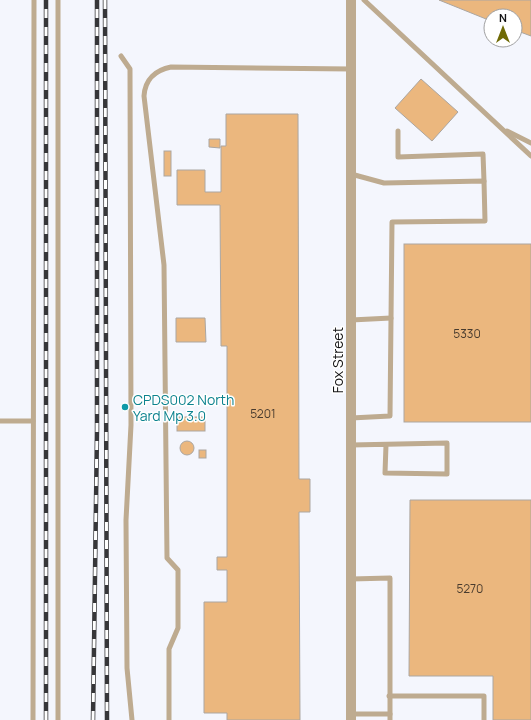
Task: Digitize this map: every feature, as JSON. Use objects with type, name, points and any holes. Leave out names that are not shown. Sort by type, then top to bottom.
[{"type":"street","name":"Fox Street","points":[[351,0],[351,717]]},
{"type":"lane","points":[[33,720],[34,0]]},
{"type":"lane","points":[[58,0],[58,720]]},
{"type":"lane","points":[[364,0],[531,156]]},
{"type":"lane","points":[[121,56],[130,69],[131,425],[126,527],[127,668],[132,720]]},
{"type":"lane","points":[[169,720],[169,648],[178,628],[178,570],[167,558],[164,265],[144,96],[146,86],[155,73],[171,67],[351,69]]},
{"type":"lane","points":[[502,129],[531,143]]},
{"type":"lane","points":[[351,418],[390,416],[392,222],[485,221],[483,154],[398,157],[398,131]]},
{"type":"lane","points":[[351,174],[384,183],[484,181]]},
{"type":"lane","points":[[351,320],[391,318]]},
{"type":"lane","points":[[0,421],[33,421]]},
{"type":"lane","points":[[351,445],[447,443],[447,474],[385,473],[386,445]]},
{"type":"lane","points":[[351,579],[390,578],[390,720]]},
{"type":"lane","points":[[390,696],[484,696],[484,720]]},
{"type":"lane","points":[[351,717],[390,714]]},
{"type":"building","points":[[439,0],[531,0],[531,36],[523,33],[523,8],[483,8],[483,18]]},
{"type":"building","points":[[421,79],[458,112],[432,141],[395,108]]},
{"type":"building","points":[[226,114],[298,114],[299,479],[310,479],[310,512],[299,512],[300,720],[227,720],[227,713],[204,713],[204,602],[227,602],[227,570],[217,570],[217,557],[227,557],[227,346],[221,346],[220,205],[177,205],[177,170],[205,170],[205,192],[221,192],[221,146],[226,146]]},
{"type":"building","points":[[209,139],[220,139],[220,148],[209,147]]},
{"type":"building","points":[[164,151],[171,151],[171,176],[164,176]]},
{"type":"building","points":[[404,244],[531,244],[531,422],[404,422]]},
{"type":"building","points":[[176,318],[205,318],[206,342],[176,342]]},
{"type":"building","points":[[177,417],[205,417],[205,431],[177,431]]},
{"type":"building","points":[[184,441],[190,441],[194,445],[194,451],[190,455],[184,455],[180,451],[180,445]]},
{"type":"building","points":[[199,450],[206,450],[206,458],[199,458]]},
{"type":"building","points":[[410,500],[531,500],[531,720],[493,720],[493,676],[409,676]]},
{"type":"railway","points":[[46,0],[46,720]]},
{"type":"railway","points":[[93,720],[97,430],[97,0]]},
{"type":"railway","points":[[105,0],[107,720]]},
{"type":"place","name":"CPDS002 North Yard Mp 3.0","points":[[125,407]]}]
